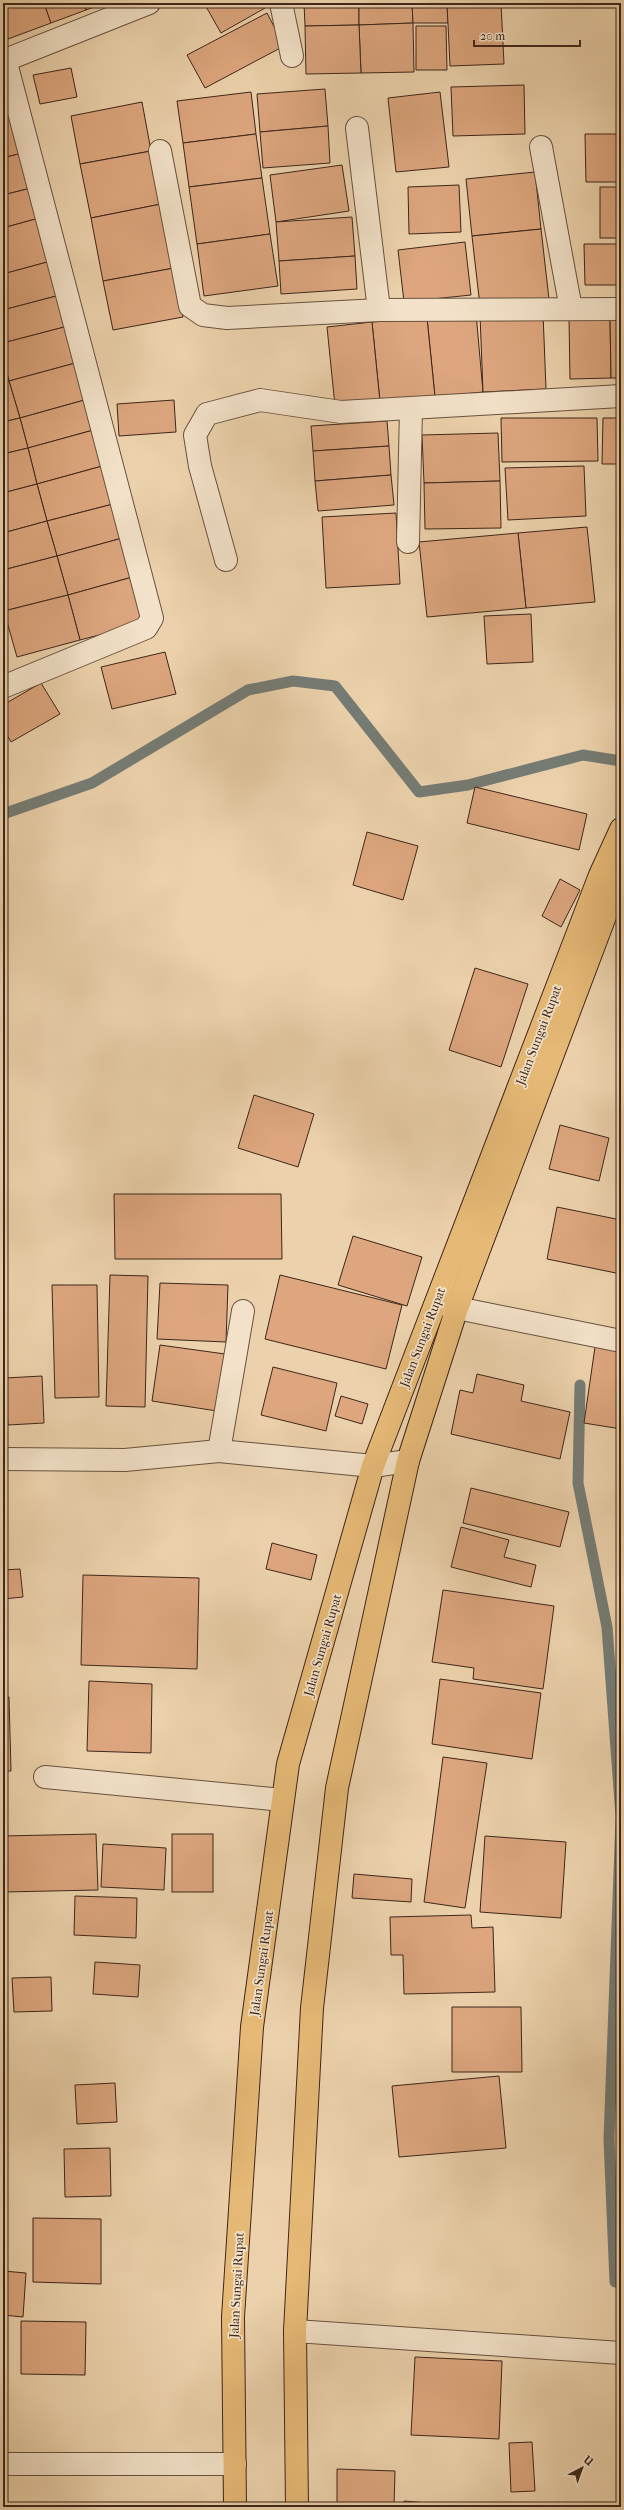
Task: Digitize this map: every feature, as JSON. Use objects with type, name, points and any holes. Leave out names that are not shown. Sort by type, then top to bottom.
[{"type":"main road","name":"Jalan Sungai Rupat","points":[[297,2507],[295,2330],[312,2008],[336,1788],[408,1460],[458,1308],[612,879],[621,829]]},
{"type":"main road","name":"Jalan Sungai Rupat","points":[[235,2507],[233,2317],[252,2027],[288,1764],[373,1466],[436,1301],[612,879]]},
{"type":"street","points":[[3,686],[146,628],[152,618],[4,60],[149,3]]},
{"type":"street","points":[[281,3],[292,56]]},
{"type":"street","points":[[357,128],[379,310]]},
{"type":"street","points":[[541,147],[571,309]]},
{"type":"street","points":[[160,151],[190,306],[203,315],[227,318],[379,310],[621,309]]},
{"type":"street","points":[[226,560],[200,466],[195,435],[207,414],[260,400],[341,412],[621,396]]},
{"type":"street","points":[[408,542],[411,409]]},
{"type":"street","points":[[436,1301],[458,1308],[621,1340]]},
{"type":"street","points":[[219,1451],[243,1311]]},
{"type":"street","points":[[3,1458],[126,1460],[219,1451],[373,1466],[408,1460]]},
{"type":"street","points":[[46,1776],[283,1800]]},
{"type":"street","points":[[295,2330],[621,2353]]},
{"type":"street","points":[[3,2464],[235,2464]]},
{"type":"building","points":[[3,3],[44,3],[51,23],[8,39],[3,25]]},
{"type":"building","points":[[44,3],[83,3],[86,10],[51,23]]},
{"type":"building","points":[[83,3],[105,3],[86,10]]},
{"type":"building","points":[[204,3],[263,3],[265,8],[221,33]]},
{"type":"building","points":[[304,3],[359,3],[359,25],[305,26]]},
{"type":"building","points":[[359,3],[412,3],[413,23],[359,25]]},
{"type":"building","points":[[412,3],[447,3],[448,23],[413,23]]},
{"type":"building","points":[[447,3],[501,3],[504,64],[450,66]]},
{"type":"building","points":[[267,13],[284,46],[205,88],[187,55]]},
{"type":"building","points":[[413,23],[414,72],[361,73],[359,25]]},
{"type":"building","points":[[359,25],[361,73],[306,74],[305,26]]},
{"type":"building","points":[[416,26],[446,26],[447,70],[416,70]]},
{"type":"building","points":[[71,68],[77,97],[40,104],[33,75]]},
{"type":"building","points":[[524,85],[525,134],[453,136],[451,87]]},
{"type":"building","points":[[325,89],[328,126],[260,132],[257,94]]},
{"type":"building","points":[[251,92],[256,134],[183,143],[177,101]]},
{"type":"building","points":[[440,92],[449,167],[396,172],[388,98]]},
{"type":"building","points":[[7,101],[22,153],[3,158],[3,102]]},
{"type":"building","points":[[142,102],[151,151],[80,164],[71,116]]},
{"type":"building","points":[[328,126],[330,163],[263,168],[260,132]]},
{"type":"building","points":[[256,134],[262,178],[189,187],[183,143]]},
{"type":"building","points":[[585,134],[621,134],[621,182],[586,182]]},
{"type":"building","points":[[151,151],[161,204],[91,218],[80,164]]},
{"type":"building","points":[[22,153],[31,188],[3,195],[3,158]]},
{"type":"building","points":[[342,165],[349,211],[276,222],[270,175]]},
{"type":"building","points":[[535,172],[541,229],[472,236],[466,179]]},
{"type":"building","points":[[262,178],[270,234],[197,244],[189,187]]},
{"type":"building","points":[[459,185],[461,232],[409,234],[408,187]]},
{"type":"building","points":[[600,187],[621,187],[621,238],[600,238]]},
{"type":"building","points":[[31,188],[39,218],[3,228],[3,195]]},
{"type":"building","points":[[161,204],[174,268],[103,281],[91,218]]},
{"type":"building","points":[[352,217],[355,256],[279,261],[276,222]]},
{"type":"building","points":[[39,218],[51,261],[3,274],[3,228]]},
{"type":"building","points":[[541,229],[549,299],[480,306],[472,236]]},
{"type":"building","points":[[270,234],[278,286],[204,296],[197,244]]},
{"type":"building","points":[[465,242],[471,295],[404,302],[398,250]]},
{"type":"building","points":[[584,244],[621,244],[621,285],[585,285]]},
{"type":"building","points":[[355,256],[357,289],[281,294],[279,261]]},
{"type":"building","points":[[51,261],[60,295],[3,310],[3,274]]},
{"type":"building","points":[[174,268],[183,317],[113,330],[103,281]]},
{"type":"building","points":[[60,295],[68,326],[3,343],[3,310]]},
{"type":"building","points":[[476,313],[483,392],[435,397],[427,318]]},
{"type":"building","points":[[543,313],[546,389],[483,392],[480,315]]},
{"type":"building","points":[[569,317],[610,317],[611,378],[570,379]]},
{"type":"building","points":[[610,317],[621,317],[621,378],[611,378]]},
{"type":"building","points":[[427,318],[435,397],[380,402],[372,322]]},
{"type":"building","points":[[372,322],[380,402],[335,406],[327,327]]},
{"type":"building","points":[[68,326],[79,362],[9,381],[3,359],[3,343]]},
{"type":"building","points":[[3,359],[9,381],[3,382]]},
{"type":"building","points":[[79,362],[88,399],[20,418],[9,381]]},
{"type":"building","points":[[9,381],[20,418],[3,422],[3,382]]},
{"type":"building","points":[[88,399],[97,429],[28,448],[20,418]]},
{"type":"building","points":[[174,400],[176,432],[119,436],[117,404]]},
{"type":"building","points":[[20,418],[28,448],[3,454],[3,422]]},
{"type":"building","points":[[501,418],[597,418],[598,461],[502,462]]},
{"type":"building","points":[[603,418],[621,418],[621,464],[602,464]]},
{"type":"building","points":[[387,421],[389,446],[313,451],[311,426]]},
{"type":"building","points":[[97,429],[106,465],[37,484],[28,448]]},
{"type":"building","points":[[498,433],[500,481],[424,483],[422,435]]},
{"type":"building","points":[[389,446],[391,475],[315,481],[313,451]]},
{"type":"building","points":[[28,448],[37,484],[3,493],[3,454]]},
{"type":"building","points":[[106,465],[117,503],[47,521],[37,484]]},
{"type":"building","points":[[584,466],[586,516],[508,520],[505,468]]},
{"type":"building","points":[[391,475],[394,505],[318,511],[315,481]]},
{"type":"building","points":[[500,481],[501,528],[425,529],[424,483]]},
{"type":"building","points":[[37,484],[47,521],[3,533],[3,493]]},
{"type":"building","points":[[117,503],[126,537],[57,556],[47,521]]},
{"type":"building","points":[[396,513],[400,584],[326,588],[322,517]]},
{"type":"building","points":[[47,521],[57,556],[3,570],[3,533]]},
{"type":"building","points":[[587,527],[595,602],[526,608],[518,533]]},
{"type":"building","points":[[518,533],[526,608],[427,617],[419,542]]},
{"type":"building","points":[[126,537],[136,576],[68,595],[57,556]]},
{"type":"building","points":[[57,556],[68,595],[4,611],[3,570]]},
{"type":"building","points":[[136,576],[149,622],[80,640],[68,595]]},
{"type":"building","points":[[68,595],[80,640],[17,657],[4,611]]},
{"type":"building","points":[[531,614],[533,662],[487,664],[484,616]]},
{"type":"building","points":[[165,652],[176,694],[112,709],[101,667]]},
{"type":"building","points":[[41,683],[60,714],[11,742],[3,728],[3,705]]},
{"type":"building","points":[[475,787],[587,814],[579,850],[467,823]]},
{"type":"building","points":[[367,832],[418,846],[403,900],[353,885]]},
{"type":"building","points":[[560,879],[580,890],[561,927],[542,916]]},
{"type":"building","points":[[475,968],[528,984],[501,1067],[449,1050]]},
{"type":"building","points":[[254,1095],[314,1114],[298,1167],[238,1148]]},
{"type":"building","points":[[560,1125],[609,1138],[599,1181],[549,1169]]},
{"type":"building","points":[[114,1194],[281,1194],[282,1259],[115,1259]]},
{"type":"building","points":[[557,1207],[621,1220],[621,1274],[547,1259]]},
{"type":"building","points":[[353,1236],[422,1257],[407,1306],[338,1285]]},
{"type":"building","points":[[110,1275],[148,1276],[145,1407],[106,1406]]},
{"type":"building","points":[[280,1275],[402,1305],[386,1369],[265,1339]]},
{"type":"building","points":[[160,1283],[228,1285],[226,1342],[157,1339]]},
{"type":"building","points":[[52,1285],[97,1285],[99,1397],[55,1398]]},
{"type":"building","points":[[160,1345],[225,1354],[217,1411],[152,1401]]},
{"type":"building","points":[[595,1347],[621,1351],[621,1429],[584,1423]]},
{"type":"building","points":[[273,1367],[337,1383],[326,1431],[261,1415]]},
{"type":"building","points":[[477,1374],[524,1385],[521,1401],[570,1412],[560,1459],[451,1434],[460,1390],[473,1393]]},
{"type":"building","points":[[42,1376],[44,1423],[8,1425],[5,1378]]},
{"type":"building","points":[[341,1396],[368,1404],[362,1424],[335,1416]]},
{"type":"building","points":[[471,1488],[569,1512],[560,1547],[463,1523]]},
{"type":"building","points":[[461,1527],[509,1540],[504,1557],[536,1565],[531,1587],[451,1567]]},
{"type":"building","points":[[272,1543],[317,1555],[311,1580],[266,1569]]},
{"type":"building","points":[[20,1569],[23,1597],[3,1599],[3,1570]]},
{"type":"building","points":[[83,1575],[199,1578],[197,1669],[81,1665]]},
{"type":"building","points":[[443,1590],[554,1606],[543,1689],[473,1679],[474,1668],[432,1662]]},
{"type":"building","points":[[440,1679],[541,1693],[532,1759],[432,1744]]},
{"type":"building","points":[[89,1681],[152,1684],[151,1753],[87,1751]]},
{"type":"building","points":[[3,1697],[9,1697],[11,1771],[3,1771]]},
{"type":"building","points":[[443,1757],[487,1763],[465,1908],[424,1902]]},
{"type":"building","points":[[96,1834],[98,1890],[3,1892],[3,1836]]},
{"type":"building","points":[[172,1834],[213,1834],[213,1892],[172,1892]]},
{"type":"building","points":[[485,1836],[566,1842],[561,1918],[480,1912]]},
{"type":"building","points":[[103,1844],[166,1848],[164,1890],[101,1887]]},
{"type":"building","points":[[354,1874],[412,1879],[411,1902],[352,1898]]},
{"type":"building","points":[[75,1896],[137,1898],[136,1938],[74,1935]]},
{"type":"building","points":[[471,1915],[472,1928],[493,1927],[495,1992],[404,1994],[403,1955],[391,1955],[390,1917]]},
{"type":"building","points":[[95,1962],[140,1965],[138,1997],[93,1994]]},
{"type":"building","points":[[51,1977],[52,2011],[14,2012],[12,1978]]},
{"type":"building","points":[[452,2007],[521,2007],[522,2072],[452,2072]]},
{"type":"building","points":[[499,2076],[506,2148],[399,2157],[392,2086]]},
{"type":"building","points":[[115,2083],[117,2122],[77,2124],[75,2085]]},
{"type":"building","points":[[110,2148],[111,2196],[65,2197],[64,2149]]},
{"type":"building","points":[[33,2218],[101,2219],[101,2284],[33,2282]]},
{"type":"building","points":[[3,2271],[26,2273],[23,2317],[3,2315]]},
{"type":"building","points":[[21,2321],[86,2322],[85,2375],[21,2374]]},
{"type":"building","points":[[415,2357],[502,2361],[499,2439],[411,2435]]},
{"type":"building","points":[[532,2442],[535,2491],[511,2492],[509,2443]]},
{"type":"building","points":[[337,2469],[395,2471],[394,2507],[337,2507]]},
{"type":"building","points":[[404,2501],[475,2507],[403,2507]]},
{"type":"waterway","points":[[3,814],[92,783],[248,690],[293,681],[335,686],[419,792],[468,785],[583,755],[621,761]]},
{"type":"waterway","points":[[580,1385],[578,1483],[607,1627],[621,1816]]},
{"type":"waterway","points":[[615,2282],[609,2139],[621,1819]]}]
